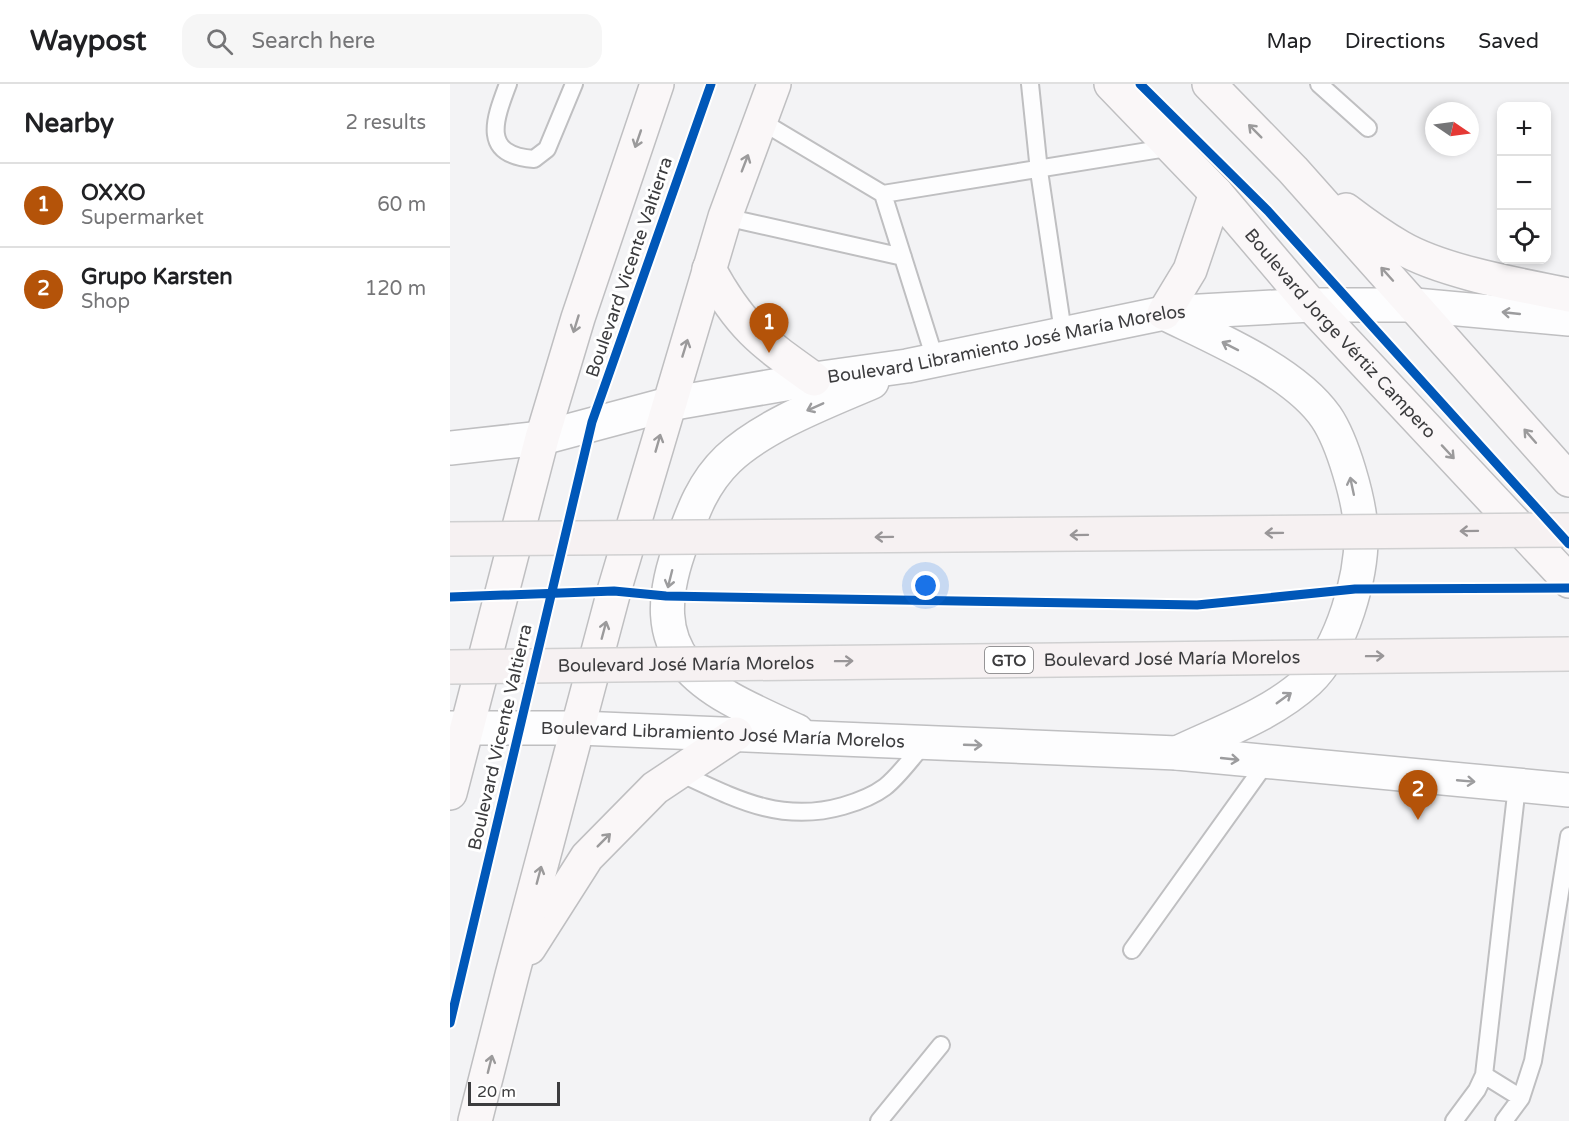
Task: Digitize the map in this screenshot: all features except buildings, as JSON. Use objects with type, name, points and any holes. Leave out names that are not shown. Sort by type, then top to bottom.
[{"type":"main road","name":"Boulevard Vicente Valtierra","points":[[450,793],[458,728],[542,438],[578,318],[657,84]]},
{"type":"main road","points":[[476,1121],[512,975],[614,591],[725,217],[774,84]]},
{"type":"main road","name":"Boulevard Jorge Vértiz Campero","points":[[1111,84],[1216,193],[1311,305],[1569,581]]},
{"type":"main road","points":[[1209,84],[1293,170],[1569,480]]},
{"type":"main road","points":[[1293,170],[1401,248],[1496,279],[1569,295]]},
{"type":"main road","points":[[1164,313],[1190,270],[1216,193]]},
{"type":"main road","points":[[709,269],[739,319],[763,344],[814,379]]},
{"type":"main road","points":[[450,539],[1569,530]]},
{"type":"main road","name":"Boulevard José María Morelos","points":[[450,667],[1569,654]]},
{"type":"main road","points":[[512,975],[587,857],[655,788],[677,771],[736,734]]},
{"type":"street","name":"Boulevard Libramiento José María Morelos","points":[[450,448],[542,438],[669,404],[921,362],[1164,313],[1311,305],[1415,305],[1569,319]]},
{"type":"street","points":[[1164,313],[1253,358],[1290,382],[1325,417],[1347,463],[1361,529],[1354,589],[1340,636],[1309,680],[1264,712],[1177,753]]},
{"type":"street","points":[[816,740],[732,701],[690,671],[672,641],[666,596],[676,558],[700,492],[728,459],[782,422],[921,362]]},
{"type":"street","name":"Boulevard Libramiento José María Morelos","points":[[458,728],[579,728],[736,734],[816,740],[925,742],[1177,753],[1569,790]]},
{"type":"lane","points":[[508,84],[496,122],[495,138],[502,150],[515,157],[534,159],[547,149],[574,84]]},
{"type":"lane","points":[[1030,84],[1039,171],[1063,332]]},
{"type":"lane","points":[[1319,84],[1368,128]]},
{"type":"lane","points":[[761,121],[883,194],[1039,171],[1173,147]]},
{"type":"lane","points":[[883,194],[903,257],[921,362]]},
{"type":"lane","points":[[725,217],[903,257]]},
{"type":"lane","points":[[677,771],[758,806],[780,812],[821,812],[857,802],[885,787],[925,742]]},
{"type":"lane","points":[[1132,950],[1266,763]]},
{"type":"lane","points":[[1454,1121],[1477,1090],[1484,1075],[1517,786]]},
{"type":"lane","points":[[1504,1121],[1521,1098],[1533,1061],[1569,836]]},
{"type":"lane","points":[[879,1121],[941,1045]]},
{"type":"lane","points":[[1484,1075],[1521,1098]]},
{"type":"cycle path","points":[[450,1023],[592,422],[711,84]]},
{"type":"cycle path","points":[[1140,84],[1268,211],[1569,544]]},
{"type":"cycle path","points":[[450,597],[614,591],[666,596],[1197,605],[1355,589],[1569,588]]},
{"type":"place","name":"OXXO","points":[[769,353]]},
{"type":"place","name":"Grupo Karsten","points":[[1418,820]]}]
